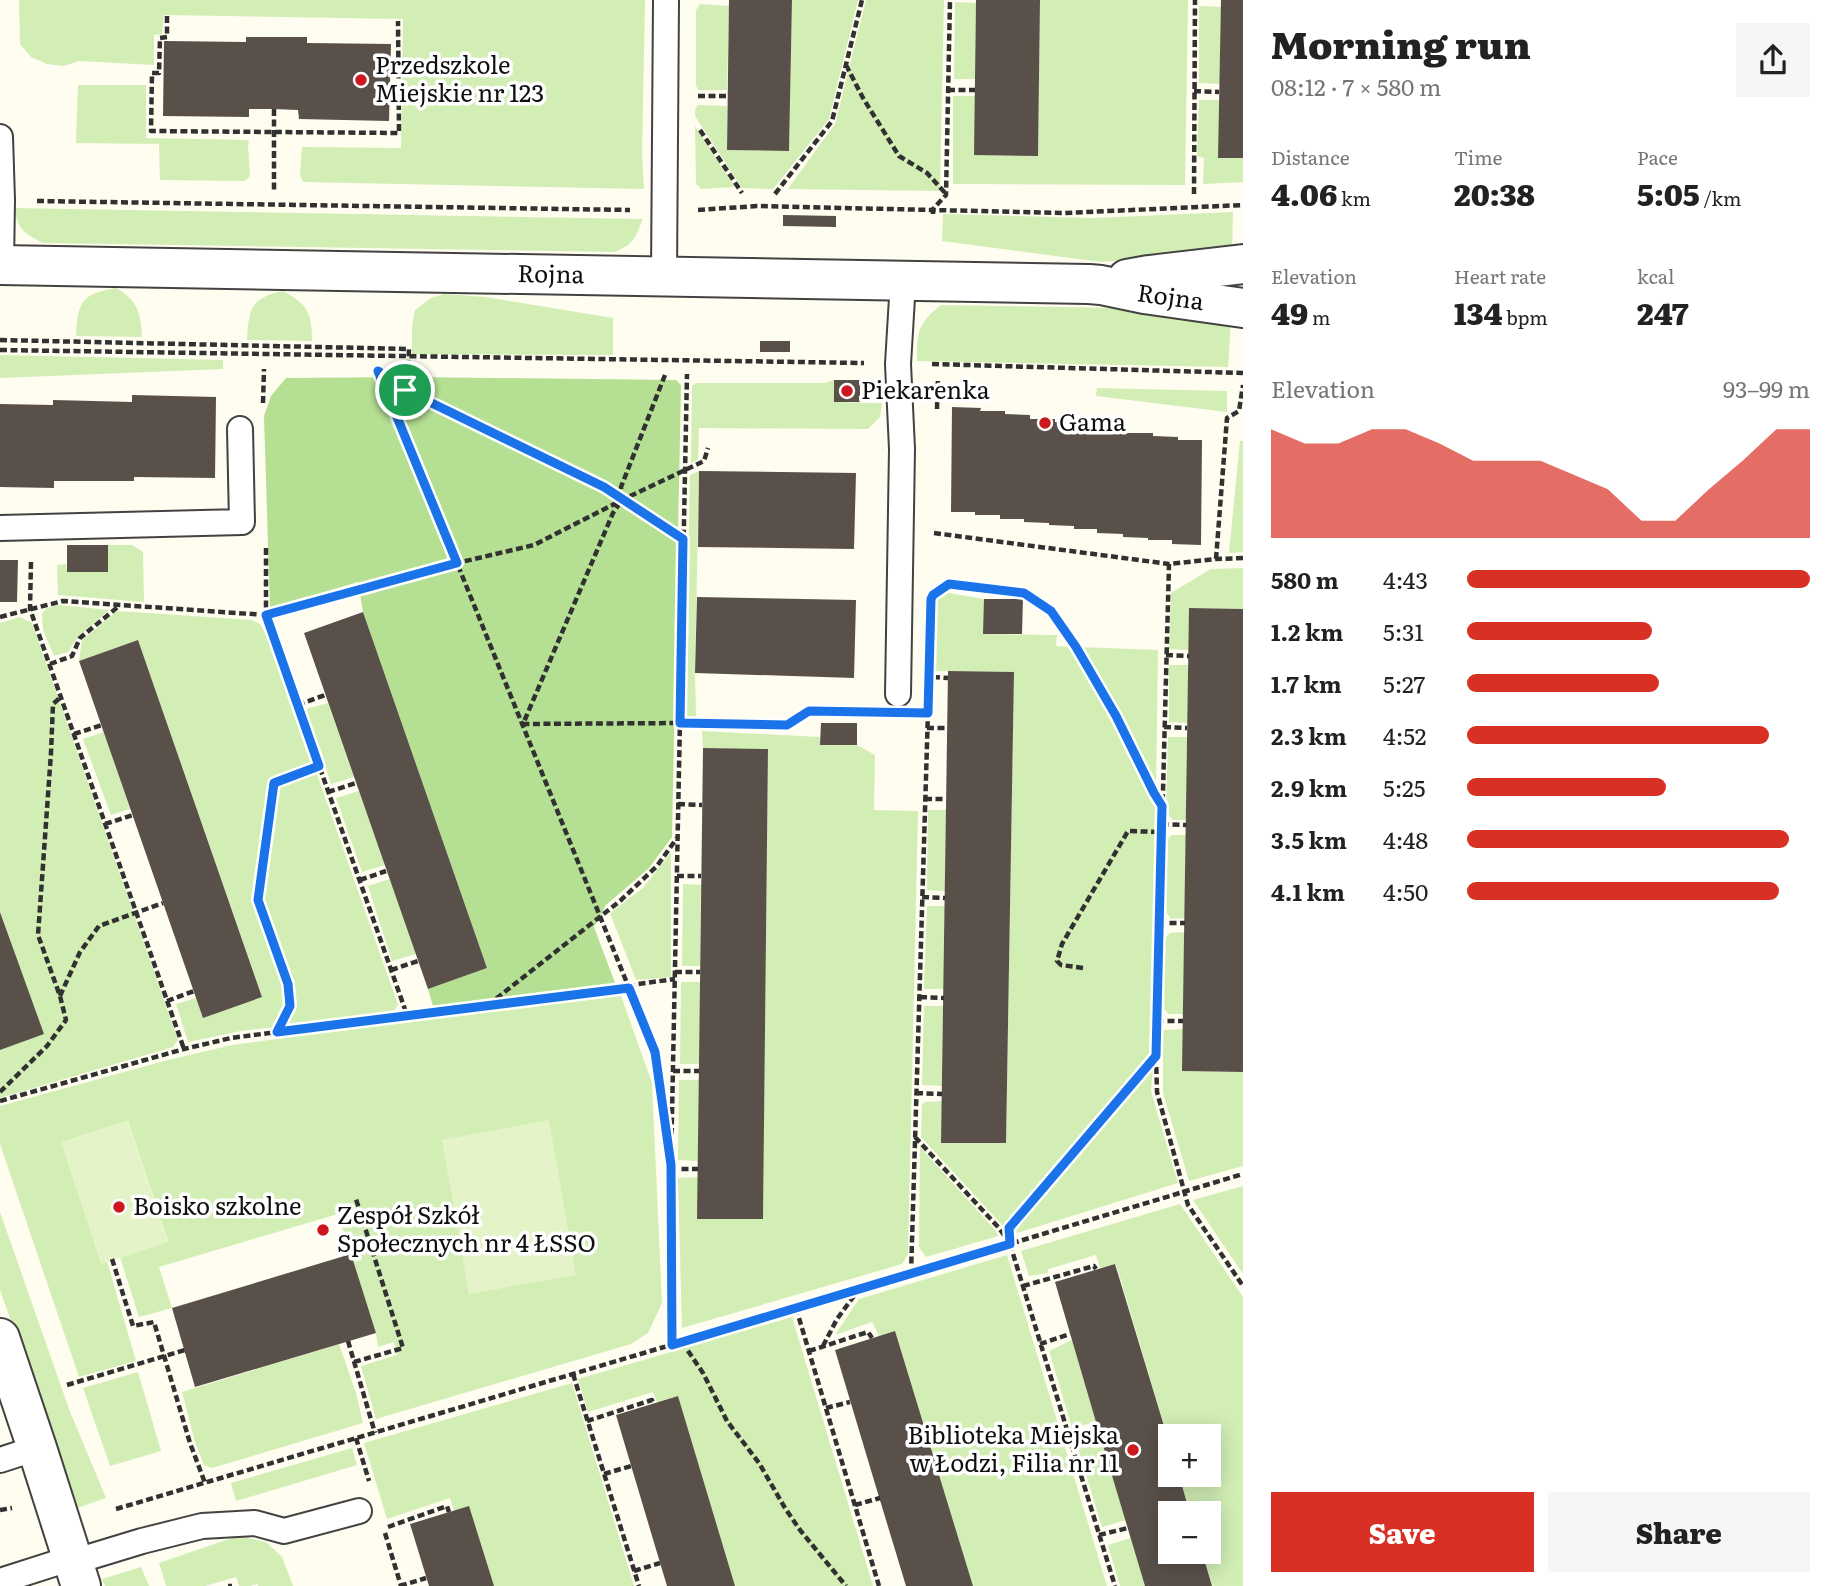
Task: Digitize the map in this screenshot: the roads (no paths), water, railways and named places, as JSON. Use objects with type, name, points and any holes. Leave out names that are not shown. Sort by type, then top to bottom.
[{"type":"street","name":"Rojna","points":[[1101,285],[1149,275],[1243,264]]},
{"type":"street","name":"Rojna","points":[[0,265],[1101,285],[1144,295],[1243,308]]},
{"type":"street","points":[[0,1338],[76,1569]]},
{"type":"lane","points":[[664,276],[666,0]]},
{"type":"lane","points":[[0,137],[0,265]]},
{"type":"lane","points":[[898,694],[902,449],[898,364],[903,281]]},
{"type":"lane","points":[[0,528],[242,522],[240,429]]},
{"type":"lane","points":[[0,1460],[37,1448]]},
{"type":"lane","points":[[0,1581],[76,1569],[142,1541],[202,1526],[255,1523],[284,1531],[359,1511]]},
{"type":"place","name":"Przedszkole Miejskie nr 123","points":[[361,80]]},
{"type":"place","name":"Piekarenka","points":[[847,391]]},
{"type":"place","name":"Gama","points":[[1045,423]]},
{"type":"place","name":"Boisko szkolne","points":[[119,1207]]},
{"type":"place","name":"Zespół Szkół Społecznych nr 4 ŁSSO","points":[[323,1230]]},
{"type":"place","name":"Biblioteka Miejska w Łodzi, Filia nr 11","points":[[1133,1450]]}]
